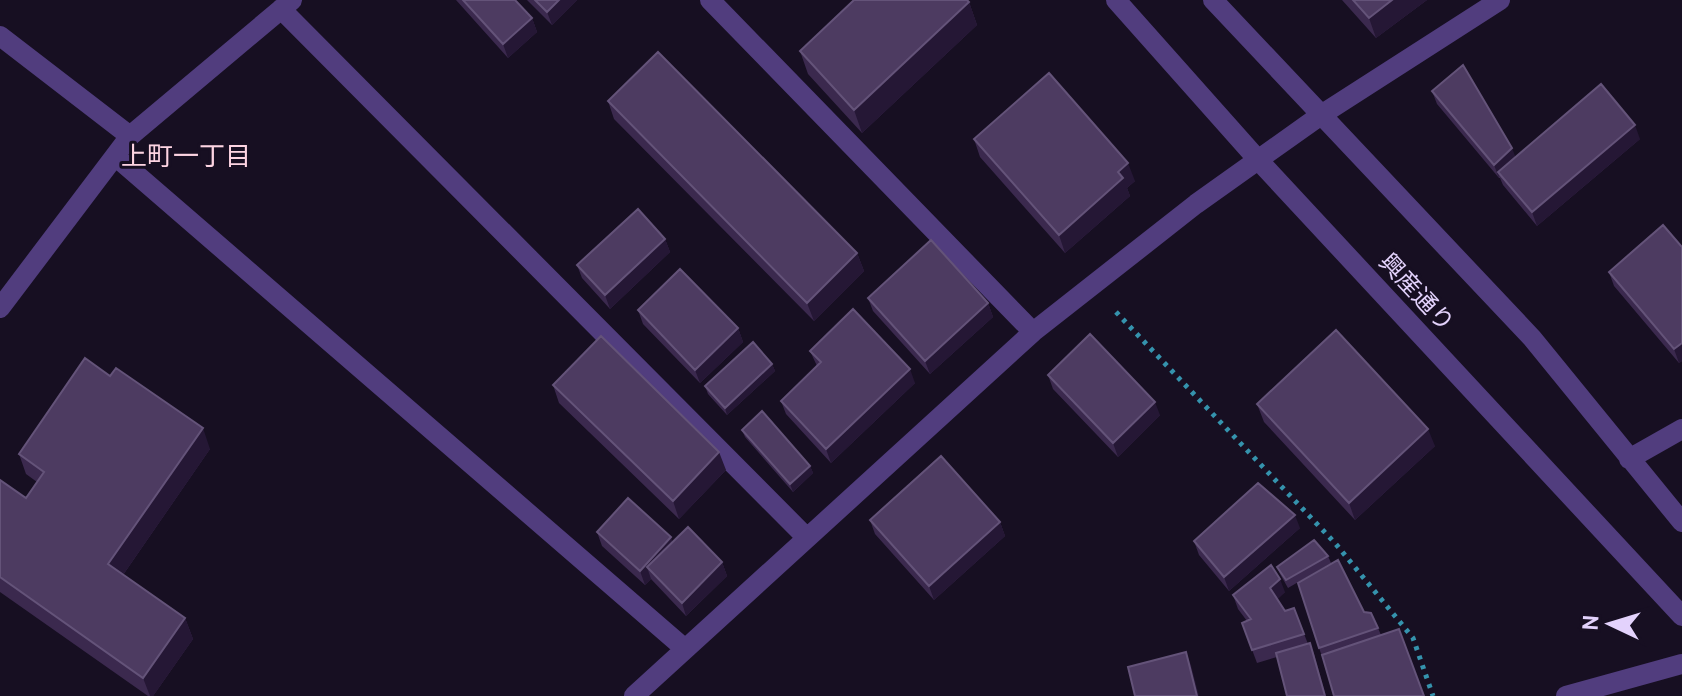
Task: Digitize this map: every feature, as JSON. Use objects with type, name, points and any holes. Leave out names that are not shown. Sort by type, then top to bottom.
[{"type":"street","points":[[710,0],[1033,332]]},
{"type":"street","name":"興産通り","points":[[1116,0],[1260,162],[1682,616]]},
{"type":"street","name":"興産通り","points":[[1213,0],[1532,338],[1682,522]]},
{"type":"street","points":[[634,696],[1033,332],[1196,204],[1260,162],[1321,115],[1500,0]]},
{"type":"street","points":[[0,308],[130,136],[287,5],[806,537]]},
{"type":"street","points":[[0,36],[130,136]]},
{"type":"street","points":[[115,156],[684,648]]},
{"type":"street","points":[[1629,459],[1682,429]]},
{"type":"street","points":[[1566,696],[1682,664]]},
{"type":"path","points":[[1091,286],[1335,543],[1413,638],[1433,696]]},
{"type":"building","points":[[463,0],[515,0],[532,18],[503,44]]},
{"type":"building","points":[[535,0],[559,0],[547,12]]},
{"type":"building","points":[[854,0],[969,2],[854,110],[800,51]]},
{"type":"building","points":[[1353,0],[1392,0],[1369,18]]},
{"type":"building","points":[[658,52],[857,253],[807,303],[608,101]]},
{"type":"building","points":[[1463,65],[1512,148],[1494,165],[1432,91]]},
{"type":"building","points":[[1049,73],[1128,163],[1118,172],[1123,178],[1059,235],[974,139]]},
{"type":"building","points":[[1601,84],[1635,125],[1532,212],[1498,172]]},
{"type":"building","points":[[638,209],[665,239],[605,295],[577,265]]},
{"type":"building","points":[[1663,225],[1682,247],[1682,343],[1674,349],[1609,272]]},
{"type":"building","points":[[931,240],[988,303],[925,361],[868,298]]},
{"type":"building","points":[[680,269],[738,328],[695,370],[638,310]]},
{"type":"building","points":[[853,309],[910,369],[826,449],[781,401],[821,362],[810,351]]},
{"type":"building","points":[[1336,330],[1428,429],[1349,503],[1257,404]]},
{"type":"building","points":[[1090,334],[1155,402],[1113,443],[1048,375]]},
{"type":"building","points":[[601,336],[719,452],[673,501],[553,385]]},
{"type":"building","points":[[753,342],[772,364],[725,408],[705,386]]},
{"type":"building","points":[[85,358],[110,376],[116,368],[203,428],[108,564],[185,618],[143,678],[0,577],[0,480],[26,498],[44,472],[19,454]]},
{"type":"building","points":[[762,411],[810,466],[790,484],[742,430]]},
{"type":"building","points":[[941,456],[1000,522],[929,586],[870,520]]},
{"type":"building","points":[[1258,483],[1295,515],[1224,577],[1194,541]]},
{"type":"building","points":[[628,498],[671,537],[640,571],[597,532]]},
{"type":"building","points":[[688,527],[722,562],[682,603],[647,567]]},
{"type":"building","points":[[1314,540],[1328,556],[1286,580],[1277,567]]},
{"type":"building","points":[[1338,560],[1364,612],[1371,613],[1378,628],[1319,648],[1298,583]]},
{"type":"building","points":[[1271,565],[1280,579],[1270,588],[1285,611],[1294,608],[1304,634],[1252,650],[1242,623],[1251,619],[1233,595]]},
{"type":"building","points":[[1399,629],[1424,696],[1334,696],[1322,655]]},
{"type":"building","points":[[1310,643],[1325,696],[1287,696],[1276,653]]},
{"type":"building","points":[[1186,652],[1197,696],[1135,696],[1128,667]]},
{"type":"district","name":"上町一丁目","points":[[186,156]]}]
